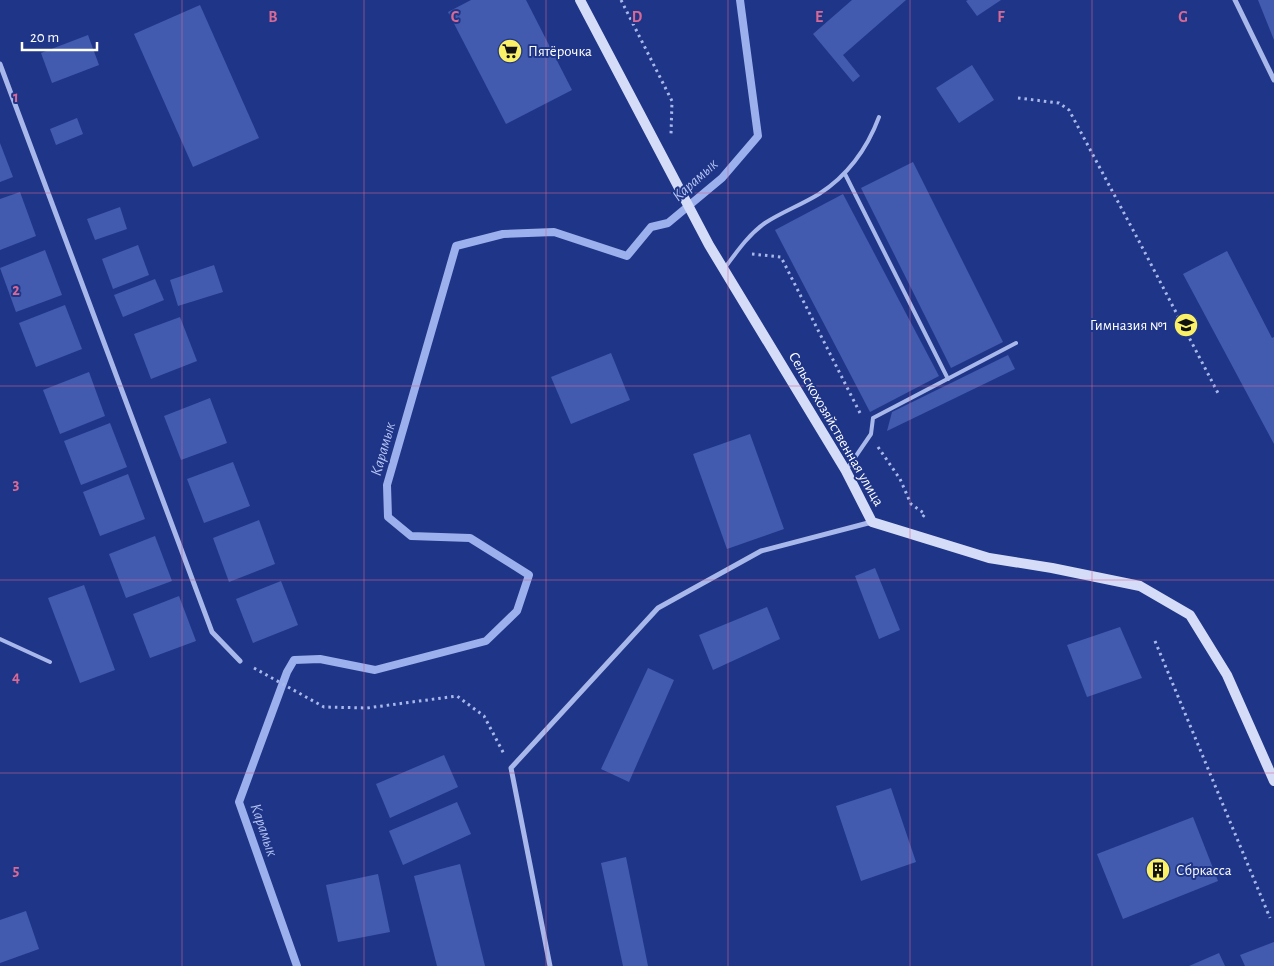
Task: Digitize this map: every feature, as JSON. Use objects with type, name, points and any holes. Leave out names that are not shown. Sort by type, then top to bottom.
[{"type":"main road","name":"Сельскохозяйственная улица","points":[[580,0],[709,245],[846,471],[872,522],[989,558],[1052,568],[1140,586],[1190,614],[1227,675],[1274,781]]},
{"type":"street","points":[[1235,0],[1274,80]]},
{"type":"street","points":[[0,64],[212,632],[240,661]]},
{"type":"street","points":[[550,966],[511,768],[658,608],[761,551],[872,522]]},
{"type":"lane","points":[[724,269],[750,236],[764,224],[819,194],[845,174],[872,135],[879,117]]},
{"type":"lane","points":[[845,174],[948,379]]},
{"type":"lane","points":[[846,471],[871,434],[873,418],[1016,343]]},
{"type":"lane","points":[[0,639],[50,662]]},
{"type":"path","points":[[622,0],[672,100],[672,136]]},
{"type":"path","points":[[1018,98],[1059,103],[1069,110],[1142,245],[1219,394]]},
{"type":"path","points":[[735,253],[781,257],[871,434],[900,479],[911,504],[925,514],[910,534]]},
{"type":"path","points":[[1155,642],[1270,918]]},
{"type":"path","points":[[240,661],[324,707],[366,708],[457,696],[484,716],[511,768]]},
{"type":"building","name":"Пятёрочка","points":[[471,0],[526,0],[572,90],[506,124],[448,12]]},
{"type":"building","points":[[852,0],[906,0],[843,55],[860,76],[853,82],[813,34]]},
{"type":"building","points":[[1001,0],[977,16],[966,1]]},
{"type":"building","points":[[1258,0],[1274,0],[1274,40]]},
{"type":"building","points":[[200,5],[259,138],[193,167],[134,34]]},
{"type":"building","points":[[88,35],[99,65],[52,83],[41,53]]},
{"type":"building","points":[[972,65],[994,100],[959,123],[936,88]]},
{"type":"building","points":[[77,118],[83,134],[56,145],[50,129]]},
{"type":"building","points":[[0,143],[13,177],[0,182]]},
{"type":"building","points":[[913,162],[1003,342],[951,368],[861,188]]},
{"type":"building","points":[[20,192],[36,236],[0,250],[0,199]]},
{"type":"building","points":[[843,194],[939,376],[870,412],[775,230]]},
{"type":"building","points":[[120,207],[127,229],[95,240],[87,219]]},
{"type":"building","points":[[138,245],[149,275],[113,289],[102,259]]},
{"type":"building","points":[[45,250],[62,295],[16,312],[0,268]]},
{"type":"building","points":[[1227,251],[1272,338],[1274,337],[1274,444],[1183,274]]},
{"type":"building","points":[[214,265],[223,292],[178,306],[170,280]]},
{"type":"building","points":[[155,279],[164,300],[123,317],[114,295]]},
{"type":"building","points":[[65,305],[82,349],[36,367],[19,323]]},
{"type":"building","points":[[180,317],[197,361],[151,379],[134,334]]},
{"type":"building","points":[[611,353],[630,400],[571,424],[551,377]]},
{"type":"building","points":[[1008,355],[1015,369],[887,431],[892,412]]},
{"type":"building","points":[[89,372],[105,416],[60,434],[43,390]]},
{"type":"building","points":[[210,398],[227,443],[181,460],[164,416]]},
{"type":"building","points":[[110,423],[127,467],[81,485],[64,441]]},
{"type":"building","points":[[750,434],[784,529],[727,549],[693,454]]},
{"type":"building","points":[[233,462],[250,506],[204,523],[187,479]]},
{"type":"building","points":[[128,474],[145,519],[100,536],[83,492]]},
{"type":"building","points":[[259,520],[275,564],[229,582],[213,538]]},
{"type":"building","points":[[155,536],[172,581],[126,598],[109,554]]},
{"type":"building","points":[[875,568],[900,630],[879,639],[855,576]]},
{"type":"building","points":[[281,581],[298,625],[253,643],[236,599]]},
{"type":"building","points":[[84,585],[115,670],[80,683],[48,598]]},
{"type":"building","points":[[179,596],[196,641],[150,658],[133,614]]},
{"type":"building","points":[[767,607],[780,639],[713,670],[699,635]]},
{"type":"building","points":[[1120,627],[1142,678],[1087,697],[1067,645]]},
{"type":"building","points":[[648,668],[674,680],[629,782],[601,769]]},
{"type":"building","points":[[444,755],[458,787],[390,818],[376,784]]},
{"type":"building","points":[[891,788],[916,862],[861,881],[836,806]]},
{"type":"building","points":[[457,802],[471,834],[403,865],[389,831]]},
{"type":"building","name":"Сбркасса","points":[[1193,817],[1218,881],[1123,919],[1097,854]]},
{"type":"building","points":[[626,857],[648,966],[623,966],[601,863]]},
{"type":"building","points":[[460,864],[485,966],[437,966],[414,876]]},
{"type":"building","points":[[378,874],[390,932],[338,942],[326,885]]},
{"type":"building","points":[[26,911],[39,949],[0,963],[0,920]]},
{"type":"building","points":[[1274,942],[1274,966],[1245,966],[1240,955]]},
{"type":"building","points":[[1219,953],[1225,966],[1189,966]]},
{"type":"waterway","name":"Карамык","points":[[297,966],[239,802],[287,672],[294,660],[320,659],[375,670],[486,641],[517,611],[529,575],[470,538],[411,536],[388,517],[387,485],[456,246],[503,234],[554,232],[627,256],[651,227],[668,223],[722,178],[758,136],[740,0]]},
{"type":"place","name":"Пятёрочка","points":[[510,51]]},
{"type":"place","name":"Гимназия №1","points":[[1186,325]]},
{"type":"place","name":"Сбркасса","points":[[1158,870]]}]
